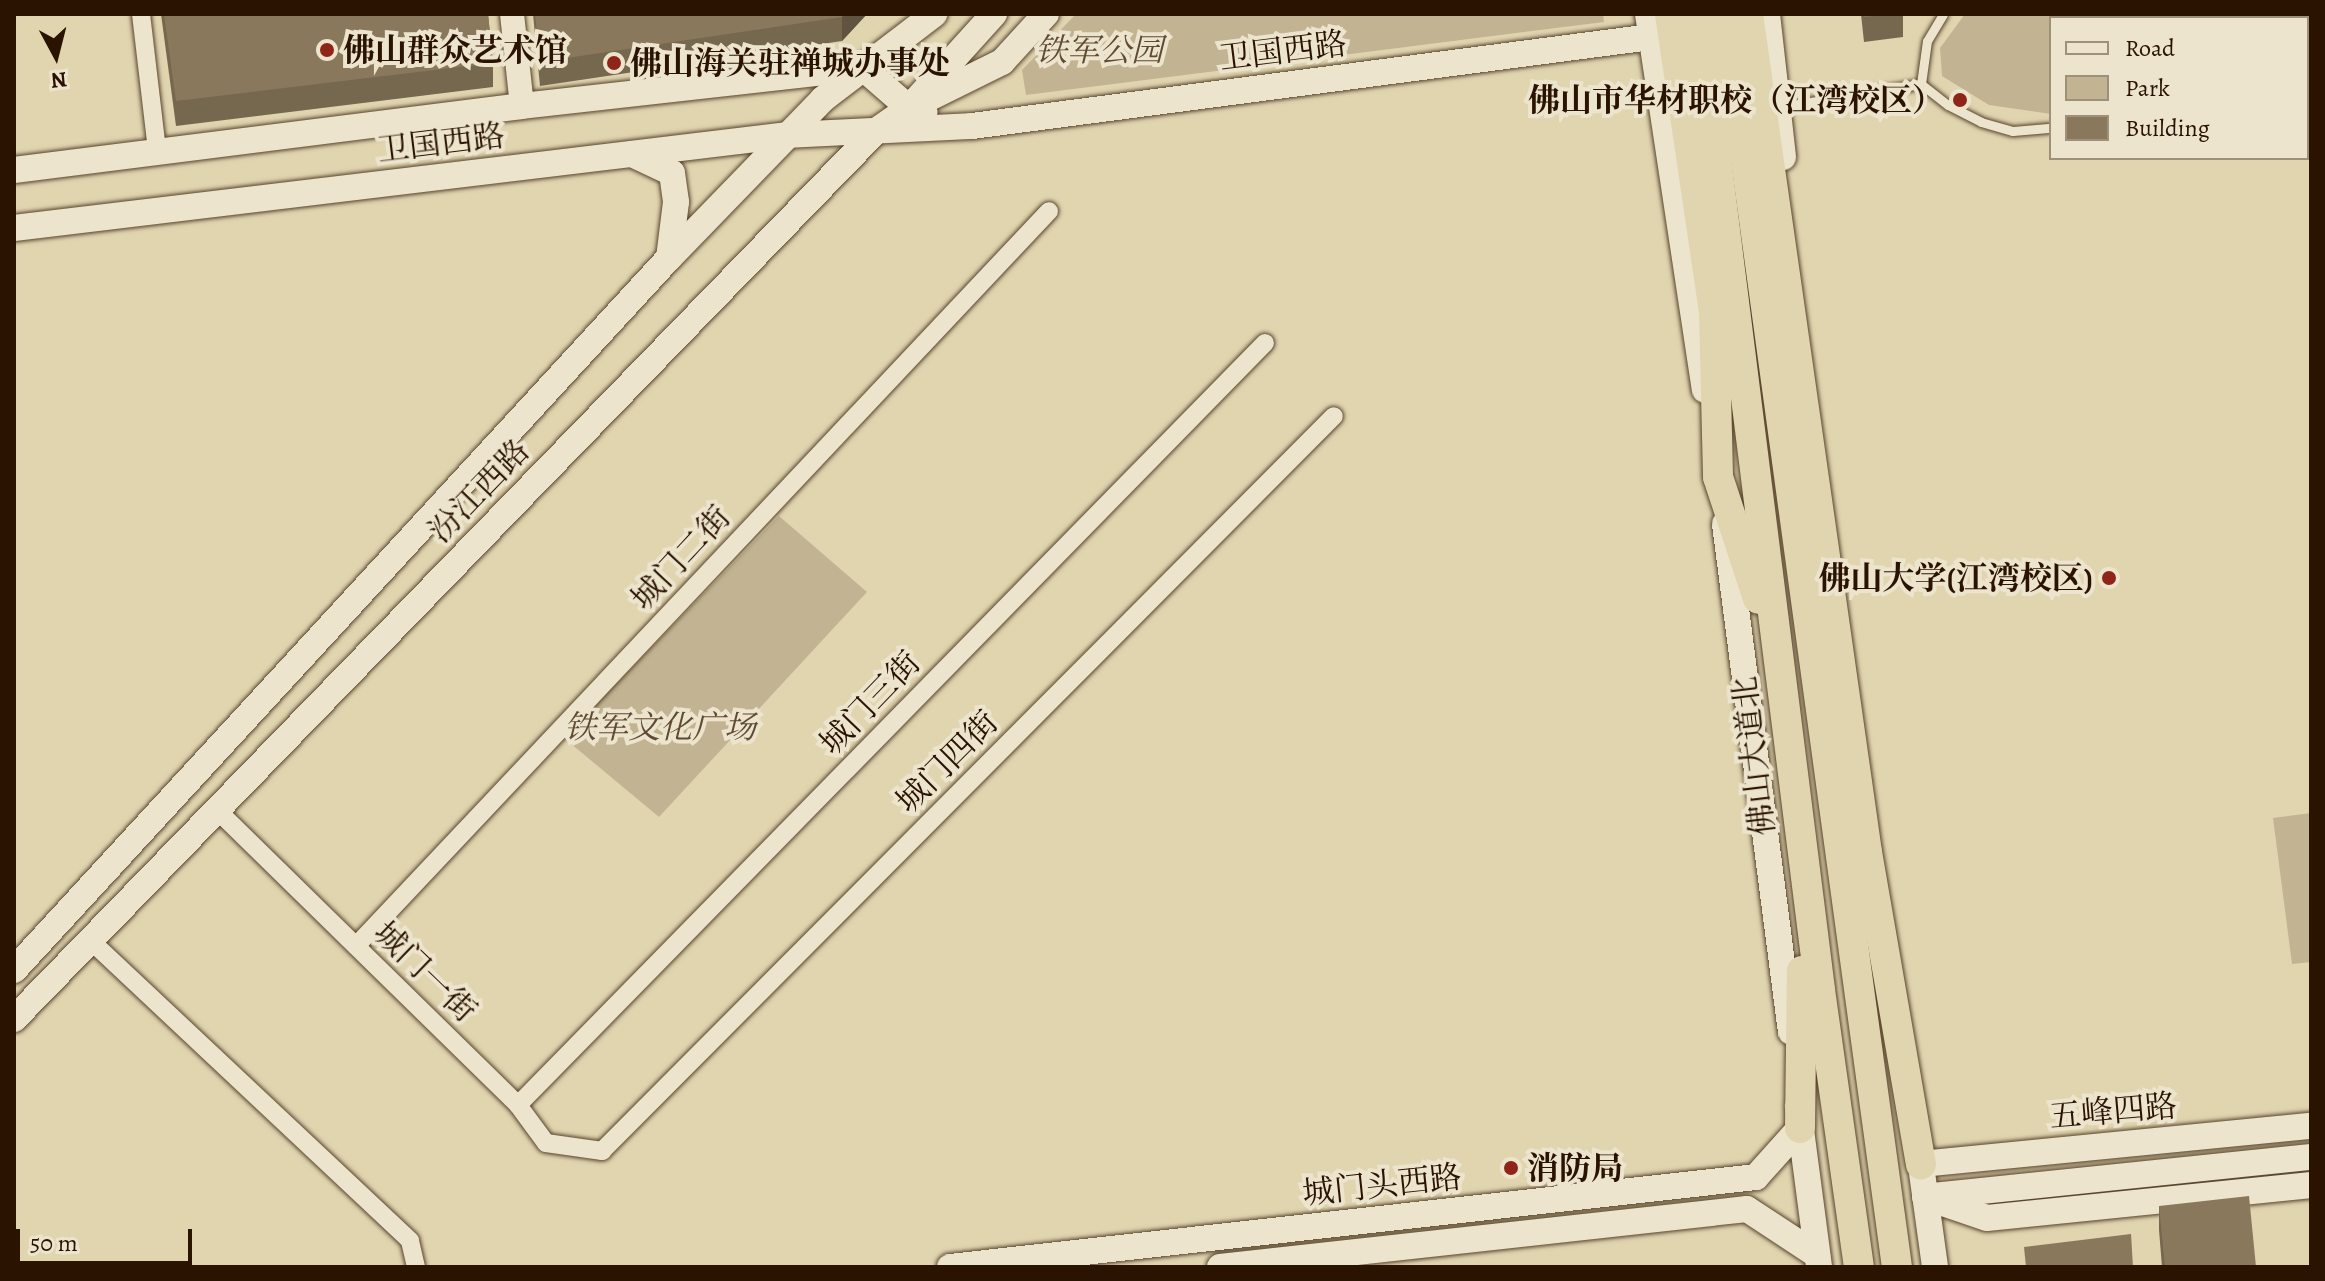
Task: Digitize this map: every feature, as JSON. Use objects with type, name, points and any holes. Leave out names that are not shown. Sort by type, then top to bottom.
[{"type":"highway","name":"佛山大道北","points":[[1698,14],[1804,865],[1859,1267]]},
{"type":"highway","points":[[1726,14],[1756,245],[1796,508],[1897,1267]]},
{"type":"highway","points":[[1656,22],[1676,57],[1714,312],[1718,477],[1779,661]]},
{"type":"highway","points":[[1750,27],[1867,852],[1921,1164]]},
{"type":"highway","points":[[1800,1128],[1804,865]]},
{"type":"main road","points":[[815,74],[877,40],[903,14]]},
{"type":"main road","name":"汾江西路","points":[[14,970],[669,258],[823,99],[934,14]]},
{"type":"main road","name":"汾江西路","points":[[14,1019],[876,131],[909,108],[994,14]]},
{"type":"main road","points":[[909,108],[1002,62],[1046,14]]},
{"type":"main road","points":[[1767,14],[1777,108],[1935,1267]]},
{"type":"main road","name":"卫国西路","points":[[14,228],[788,135],[972,126],[1656,22]]},
{"type":"main road","points":[[1656,22],[1791,1032],[1818,1261]]},
{"type":"main road","name":"卫国西路","points":[[14,170],[522,106],[863,68]]},
{"type":"main road","points":[[863,68],[909,108],[972,126]]},
{"type":"main road","points":[[632,154],[672,173],[676,202],[669,258]]},
{"type":"main road","points":[[2237,1134],[2288,1112],[2311,1110]]},
{"type":"main road","name":"五峰四路","points":[[1921,1164],[2311,1126]]},
{"type":"main road","name":"城门头西路","points":[[950,1267],[1756,1177],[1800,1128]]},
{"type":"main road","name":"五峰四路","points":[[1925,1197],[2311,1157]]},
{"type":"main road","points":[[1925,1197],[1987,1218],[2311,1185]]},
{"type":"main road","name":"城门头西路","points":[[1220,1267],[1747,1209],[1818,1261]]},
{"type":"street","points":[[141,14],[157,151]]},
{"type":"street","points":[[512,14],[522,106]]},
{"type":"street","name":"城门二街","points":[[356,946],[1049,211]]},
{"type":"street","name":"城门三街","points":[[518,1105],[1265,343]]},
{"type":"street","name":"城门四街","points":[[602,1151],[1334,416]]},
{"type":"street","name":"城门一街","points":[[217,810],[518,1105],[546,1143],[602,1151]]},
{"type":"street","points":[[90,940],[410,1241],[416,1267]]},
{"type":"lane","points":[[1921,84],[1927,41],[1943,14]]},
{"type":"lane","points":[[1777,108],[1921,84],[1948,105],[1981,122],[2013,131],[2049,128]]},
{"type":"green space","name":"铁军公园","points":[[1076,14],[1603,14],[1604,22],[1026,95],[1022,70]]},
{"type":"green space","points":[[1965,14],[2174,16],[2049,16],[2049,114],[1989,105],[1942,76],[1940,48]]},
{"type":"green space","name":"铁军文化广场","points":[[779,516],[867,592],[659,817],[564,738]]},
{"type":"green space","points":[[2311,813],[2311,962],[2292,964],[2273,818]]},
{"type":"building","name":"佛山群众艺术馆","points":[[164,14],[488,14],[493,63],[176,101]]},
{"type":"building","points":[[535,14],[844,14],[842,17],[540,62]]},
{"type":"building","points":[[1863,14],[1894,14],[1864,17]]},
{"type":"building","points":[[2249,1196],[2256,1267],[2165,1267],[2159,1206]]},
{"type":"building","points":[[2131,1234],[2133,1267],[2026,1267],[2024,1247]]},
{"type":"place","name":"佛山群众艺术馆","points":[[327,50]]},
{"type":"place","name":"佛山海关驻禅城办事处","points":[[614,63]]},
{"type":"place","name":"佛山市华材职校（江湾校区）","points":[[1960,100]]},
{"type":"place","name":"佛山大学(江湾校区)","points":[[2109,578]]},
{"type":"place","name":"消防局","points":[[1511,1168]]}]
